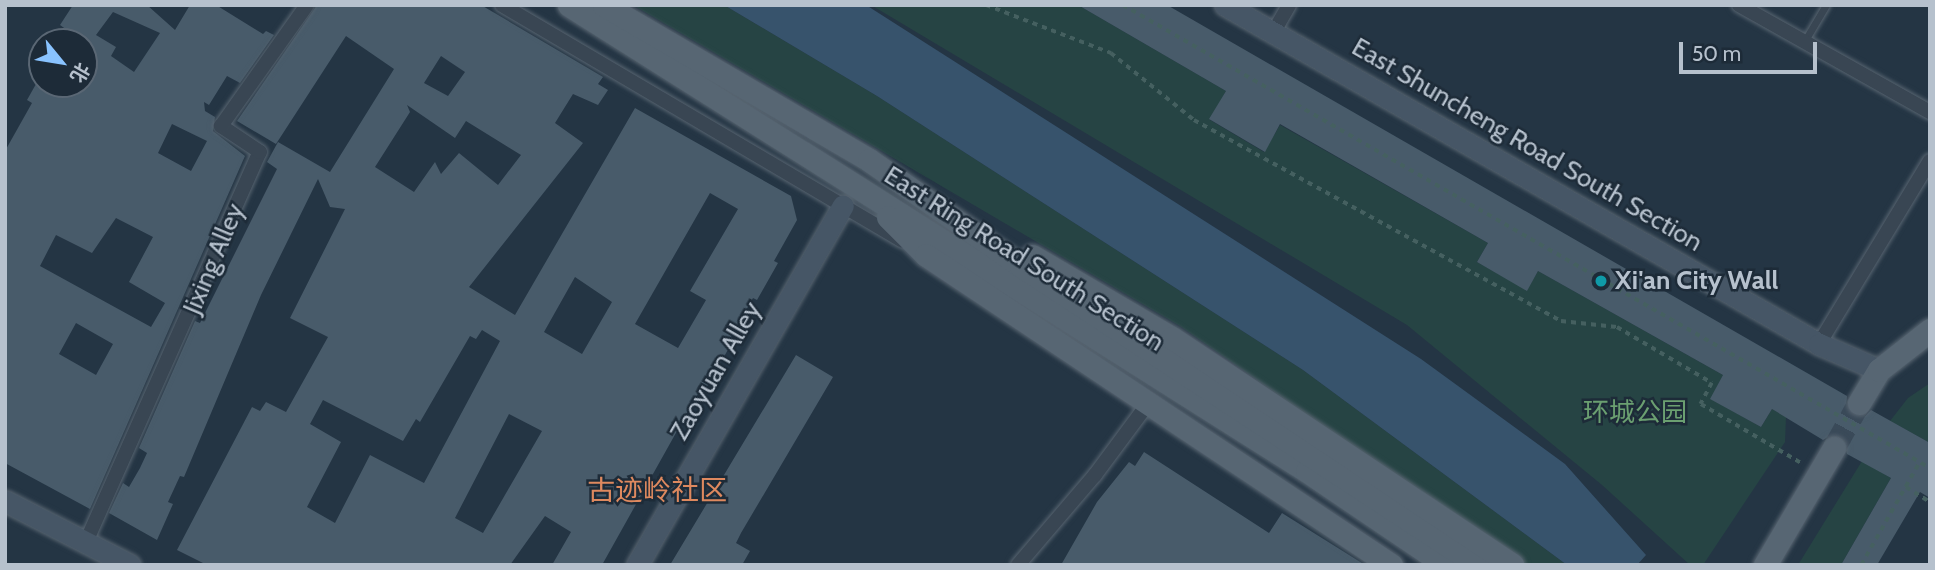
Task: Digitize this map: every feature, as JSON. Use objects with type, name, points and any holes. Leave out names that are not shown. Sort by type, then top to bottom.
[{"type":"main road","name":"East Ring Road South Section","points":[[569,5],[1307,471],[1446,565]]},
{"type":"main road","name":"East Ring Road South Section","points":[[604,5],[869,160],[1021,266],[1478,565]]},
{"type":"main road","points":[[869,160],[1172,338],[1512,565]]},
{"type":"main road","points":[[857,187],[926,255],[1150,401],[1391,565]]},
{"type":"main road","points":[[1860,403],[1879,370],[1930,330]]},
{"type":"main road","points":[[1765,565],[1834,447]]},
{"type":"street","name":"Jixing Alley","points":[[86,542],[260,152],[221,126],[307,5]]},
{"type":"street","points":[[502,5],[926,255]]},
{"type":"street","name":"East Shuncheng Road South Section","points":[[1225,5],[1819,344],[1879,370]]},
{"type":"street","points":[[1273,33],[1289,5]]},
{"type":"street","points":[[1739,5],[1930,112]]},
{"type":"street","points":[[1819,344],[1930,161]]},
{"type":"street","name":"Zaoyuan Alley","points":[[637,565],[843,206]]},
{"type":"street","points":[[1018,565],[1095,475],[1150,401]]},
{"type":"street","points":[[5,500],[130,565]]},
{"type":"lane","points":[[1804,42],[1826,5]]},
{"type":"path","points":[[986,5],[1111,53],[1194,120],[1561,321],[1616,327],[1712,383],[1701,404],[1818,473]]},
{"type":"path","points":[[1123,5],[1930,468]]},
{"type":"path","points":[[1861,565],[1920,463]]},
{"type":"path","points":[[1906,487],[1930,502]]},
{"type":"green space","points":[[633,5],[724,5],[877,96],[1303,370],[1567,565],[1521,565],[1180,326]]},
{"type":"green space","name":"环城公园","points":[[871,5],[1078,5],[1226,91],[1210,120],[1264,152],[1280,125],[1488,243],[1477,262],[1527,290],[1538,271],[1723,375],[1711,399],[1761,427],[1772,409],[1786,417],[1785,442],[1703,565],[1690,565],[1602,485],[1407,325]]},
{"type":"green space","points":[[1930,383],[1930,443],[1890,421],[1908,398]]},
{"type":"green space","points":[[1862,461],[1891,478],[1841,565],[1798,565]]},
{"type":"water","points":[[724,5],[866,5],[1421,359],[1565,464],[1646,555],[1637,565],[1567,565],[1303,370],[877,96]]},
{"type":"building","points":[[73,5],[147,5],[175,30],[190,5],[216,5],[263,34],[266,31],[274,35],[240,83],[227,76],[209,105],[204,102],[205,111],[215,117],[213,131],[245,156],[90,509],[5,463],[5,151],[32,103],[27,100],[28,98],[98,98],[98,36],[116,47],[111,56],[134,72],[160,33],[113,12],[98,32],[98,28],[64,28],[60,25]],"holes":[[[172,124],[207,141],[191,171],[158,153]],[[116,218],[153,237],[129,282],[165,303],[151,327],[40,266],[56,235],[92,253]],[[76,323],[113,344],[96,375],[59,354]]]},
{"type":"building","points":[[317,5],[481,5],[603,77],[598,84],[608,90],[598,105],[573,94],[555,123],[583,143],[469,287],[515,315],[635,108],[791,196],[797,220],[774,261],[778,263],[757,300],[753,298],[731,337],[734,339],[704,392],[700,390],[602,565],[552,565],[571,532],[545,516],[510,565],[207,565],[177,550],[252,407],[260,411],[266,402],[286,412],[328,337],[290,318],[345,209],[330,207],[318,179],[261,295],[184,477],[180,476],[168,502],[173,504],[157,540],[109,513],[123,483],[129,487],[140,468],[147,453],[139,448],[195,321],[200,323],[277,169],[267,162],[278,142],[330,172],[394,69],[346,36],[276,144],[237,121]],"holes":[[[441,56],[465,72],[448,96],[424,83]],[[407,105],[455,138],[466,121],[521,155],[498,185],[459,153],[441,174],[435,162],[414,192],[375,167],[410,112]],[[710,193],[738,209],[690,291],[706,300],[678,348],[635,324]],[[575,277],[612,302],[582,354],[544,332]],[[482,330],[500,341],[424,483],[370,455],[335,523],[307,507],[341,442],[310,424],[323,400],[403,441],[416,419],[420,422],[470,336],[476,339]],[[509,414],[542,431],[483,533],[455,518]]]},
{"type":"building","name":"Xi'an City Wall","points":[[1078,5],[1167,5],[1847,396],[1846,409],[1852,415],[1865,416],[1871,410],[1930,443],[1930,498],[1920,492],[1877,565],[1841,565],[1891,478],[1847,454],[1842,436],[1833,434],[1823,440],[1772,409],[1761,427],[1710,399],[1723,375],[1538,271],[1527,291],[1477,262],[1488,243],[1280,124],[1265,152],[1209,119],[1226,91]]},
{"type":"building","points":[[796,355],[833,377],[736,543],[750,551],[742,565],[670,565]]},
{"type":"building","points":[[1144,452],[1269,533],[1282,513],[1365,565],[1061,565],[1097,502],[1129,462],[1135,466]]},
{"type":"tunnel","points":[[1834,448],[1859,403]]},
{"type":"place","name":"Xi'an City Wall","points":[[1601,281]]},
{"type":"district","name":"古迹岭社区","points":[[657,490]]}]
